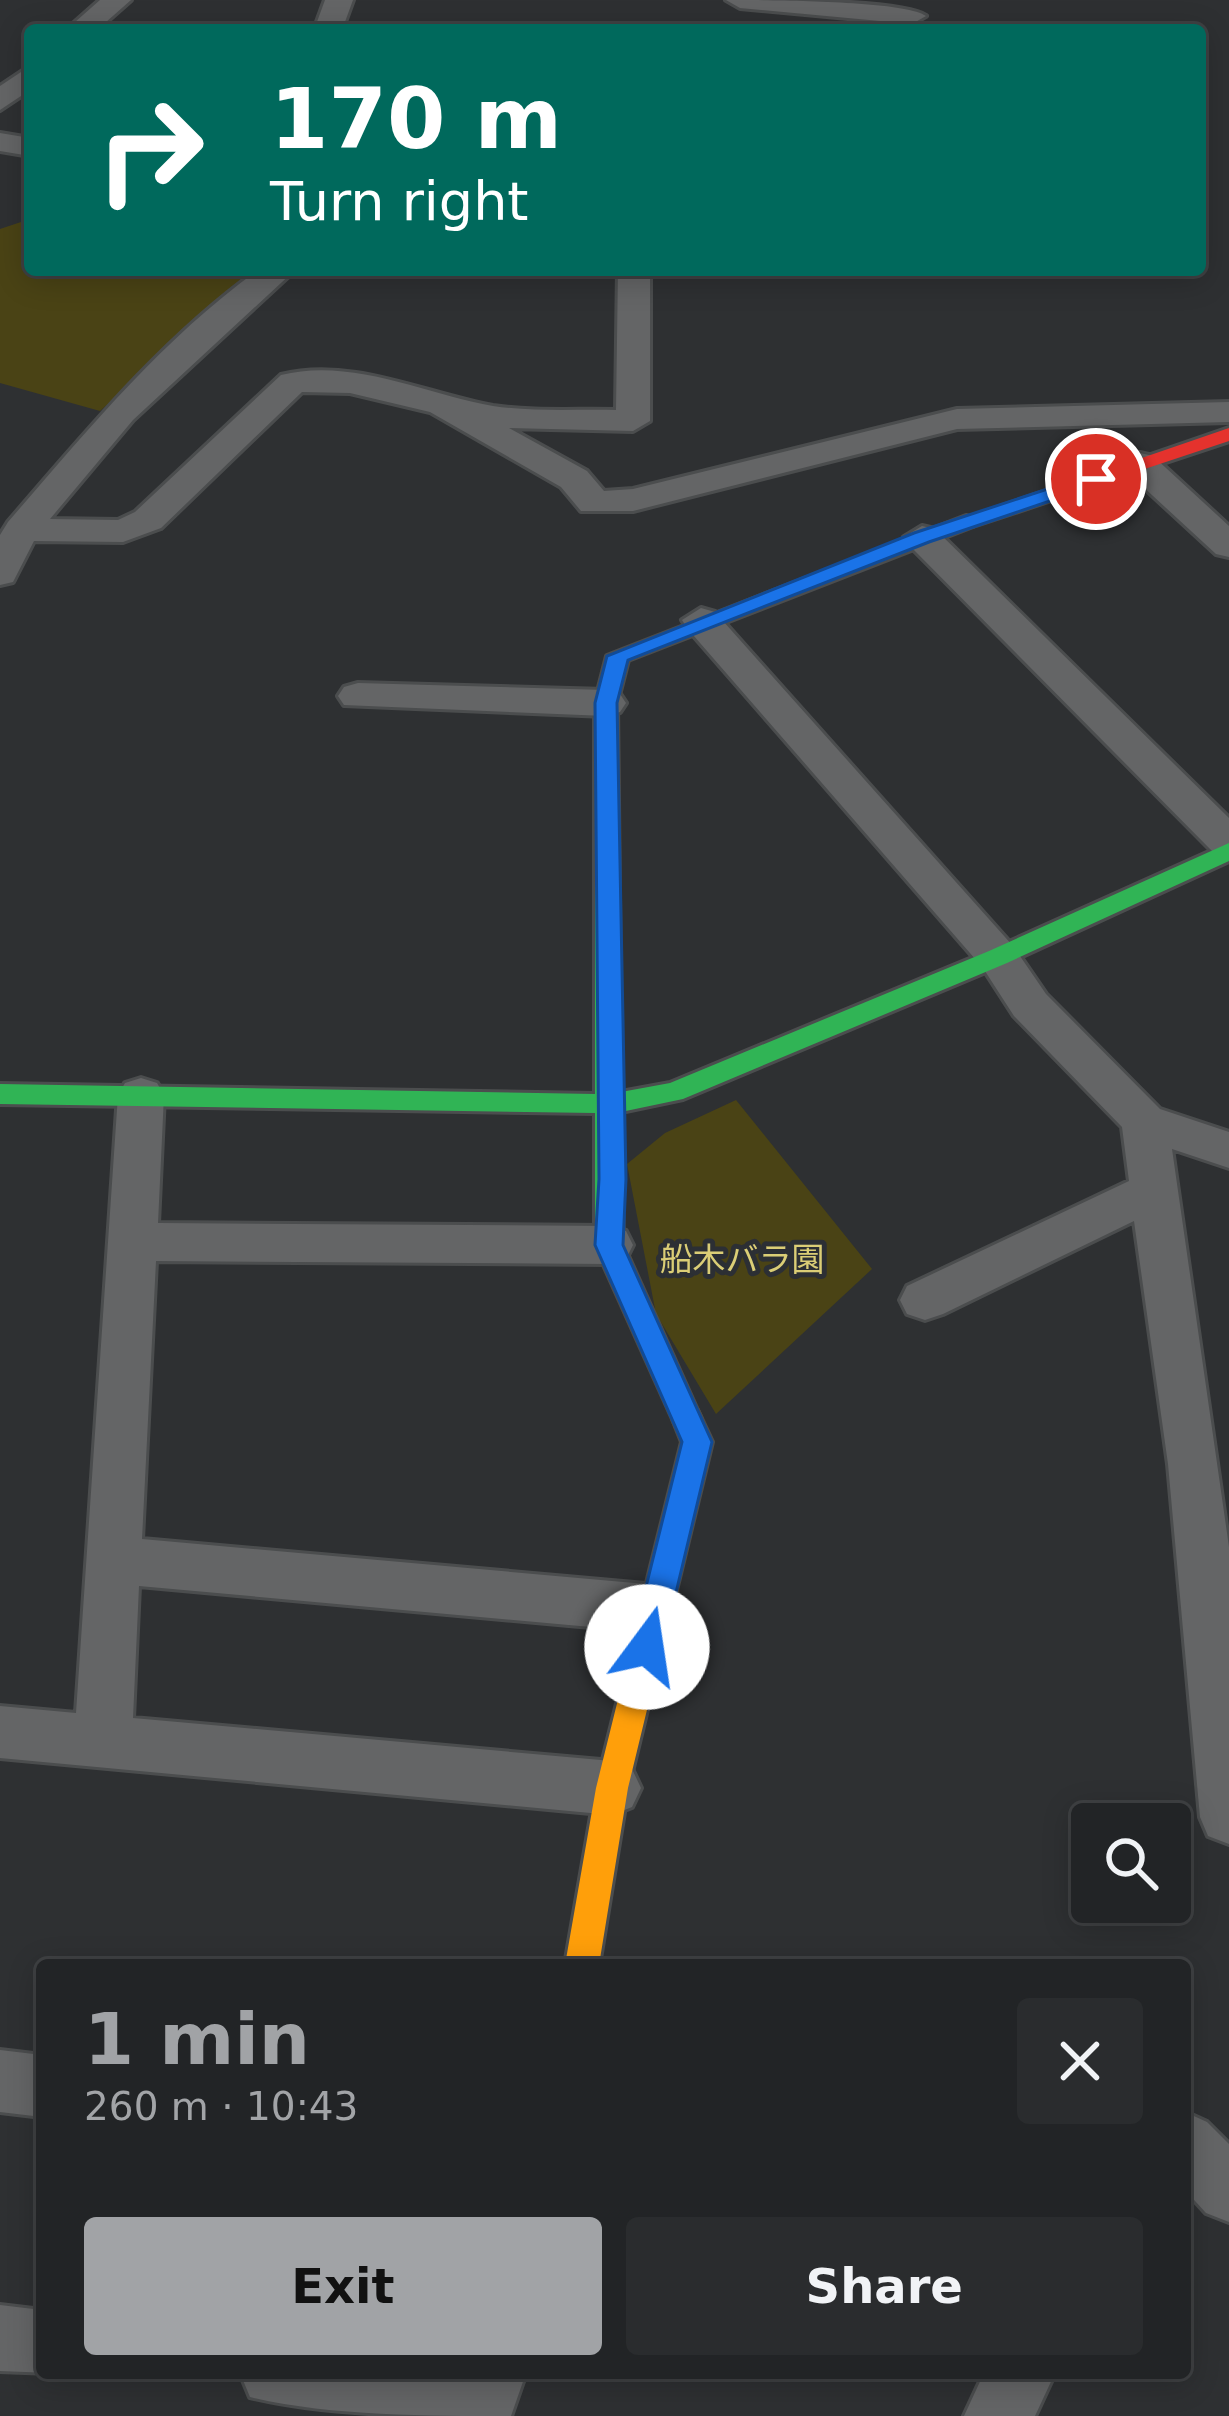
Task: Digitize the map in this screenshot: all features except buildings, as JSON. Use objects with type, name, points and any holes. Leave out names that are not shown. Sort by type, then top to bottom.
[{"type":"street","points":[[87,24],[117,0]]},
{"type":"street","points":[[740,0],[912,16]]},
{"type":"street","points":[[0,101],[24,81]]},
{"type":"street","points":[[0,574],[21,530],[122,413],[269,276]]},
{"type":"street","points":[[21,530],[123,531],[148,520],[293,382],[350,382],[429,397],[497,417],[633,421],[634,276]]},
{"type":"street","points":[[429,397],[574,479],[594,503],[633,500],[957,419],[1229,412]]},
{"type":"street","points":[[583,1959],[612,1788],[697,1442],[609,1245],[606,703],[618,656],[922,538],[1229,434]]},
{"type":"street","points":[[1140,464],[1229,546]]},
{"type":"street","points":[[0,1094],[611,1104],[674,1092],[998,957],[1229,847],[922,538]]},
{"type":"street","points":[[701,620],[998,957],[1030,1005],[1144,1121],[1229,1149]]},
{"type":"street","points":[[358,696],[606,703]]},
{"type":"street","points":[[103,1740],[141,1095]]},
{"type":"street","points":[[1144,1121],[1212,1473],[1229,1817]]},
{"type":"street","points":[[925,1300],[1154,1190]]},
{"type":"street","points":[[129,1242],[609,1245]]},
{"type":"street","points":[[112,1560],[657,1609]]},
{"type":"street","points":[[0,1732],[612,1788]]},
{"type":"street","points":[[0,2081],[36,2085]]},
{"type":"street","points":[[1191,2150],[1229,2190]]},
{"type":"street","points":[[0,2338],[36,2342]]},
{"type":"street","points":[[321,2379],[484,2400],[490,2379]]},
{"type":"street","points":[[998,2416],[1019,2379]]},
{"type":"green space","points":[[24,221],[24,276],[251,276],[100,411],[0,383],[0,229]]},
{"type":"green space","name":"船木バラ園","points":[[736,1100],[872,1269],[716,1414],[656,1314],[627,1164],[665,1133]]},
{"type":"traffic: fast","points":[[687,1419],[609,1245],[606,703],[618,656],[966,522]]},
{"type":"traffic: fast","points":[[0,1094],[611,1104],[674,1092],[998,957],[1229,851]]},
{"type":"traffic: slow","points":[[583,1959],[612,1788],[697,1442],[687,1419]]},
{"type":"traffic: jam","points":[[966,522],[1229,434]]},
{"type":"route","points":[[647,1647],[697,1442],[609,1245],[613,1179],[606,703],[618,656],[922,538],[1096,479]]}]
